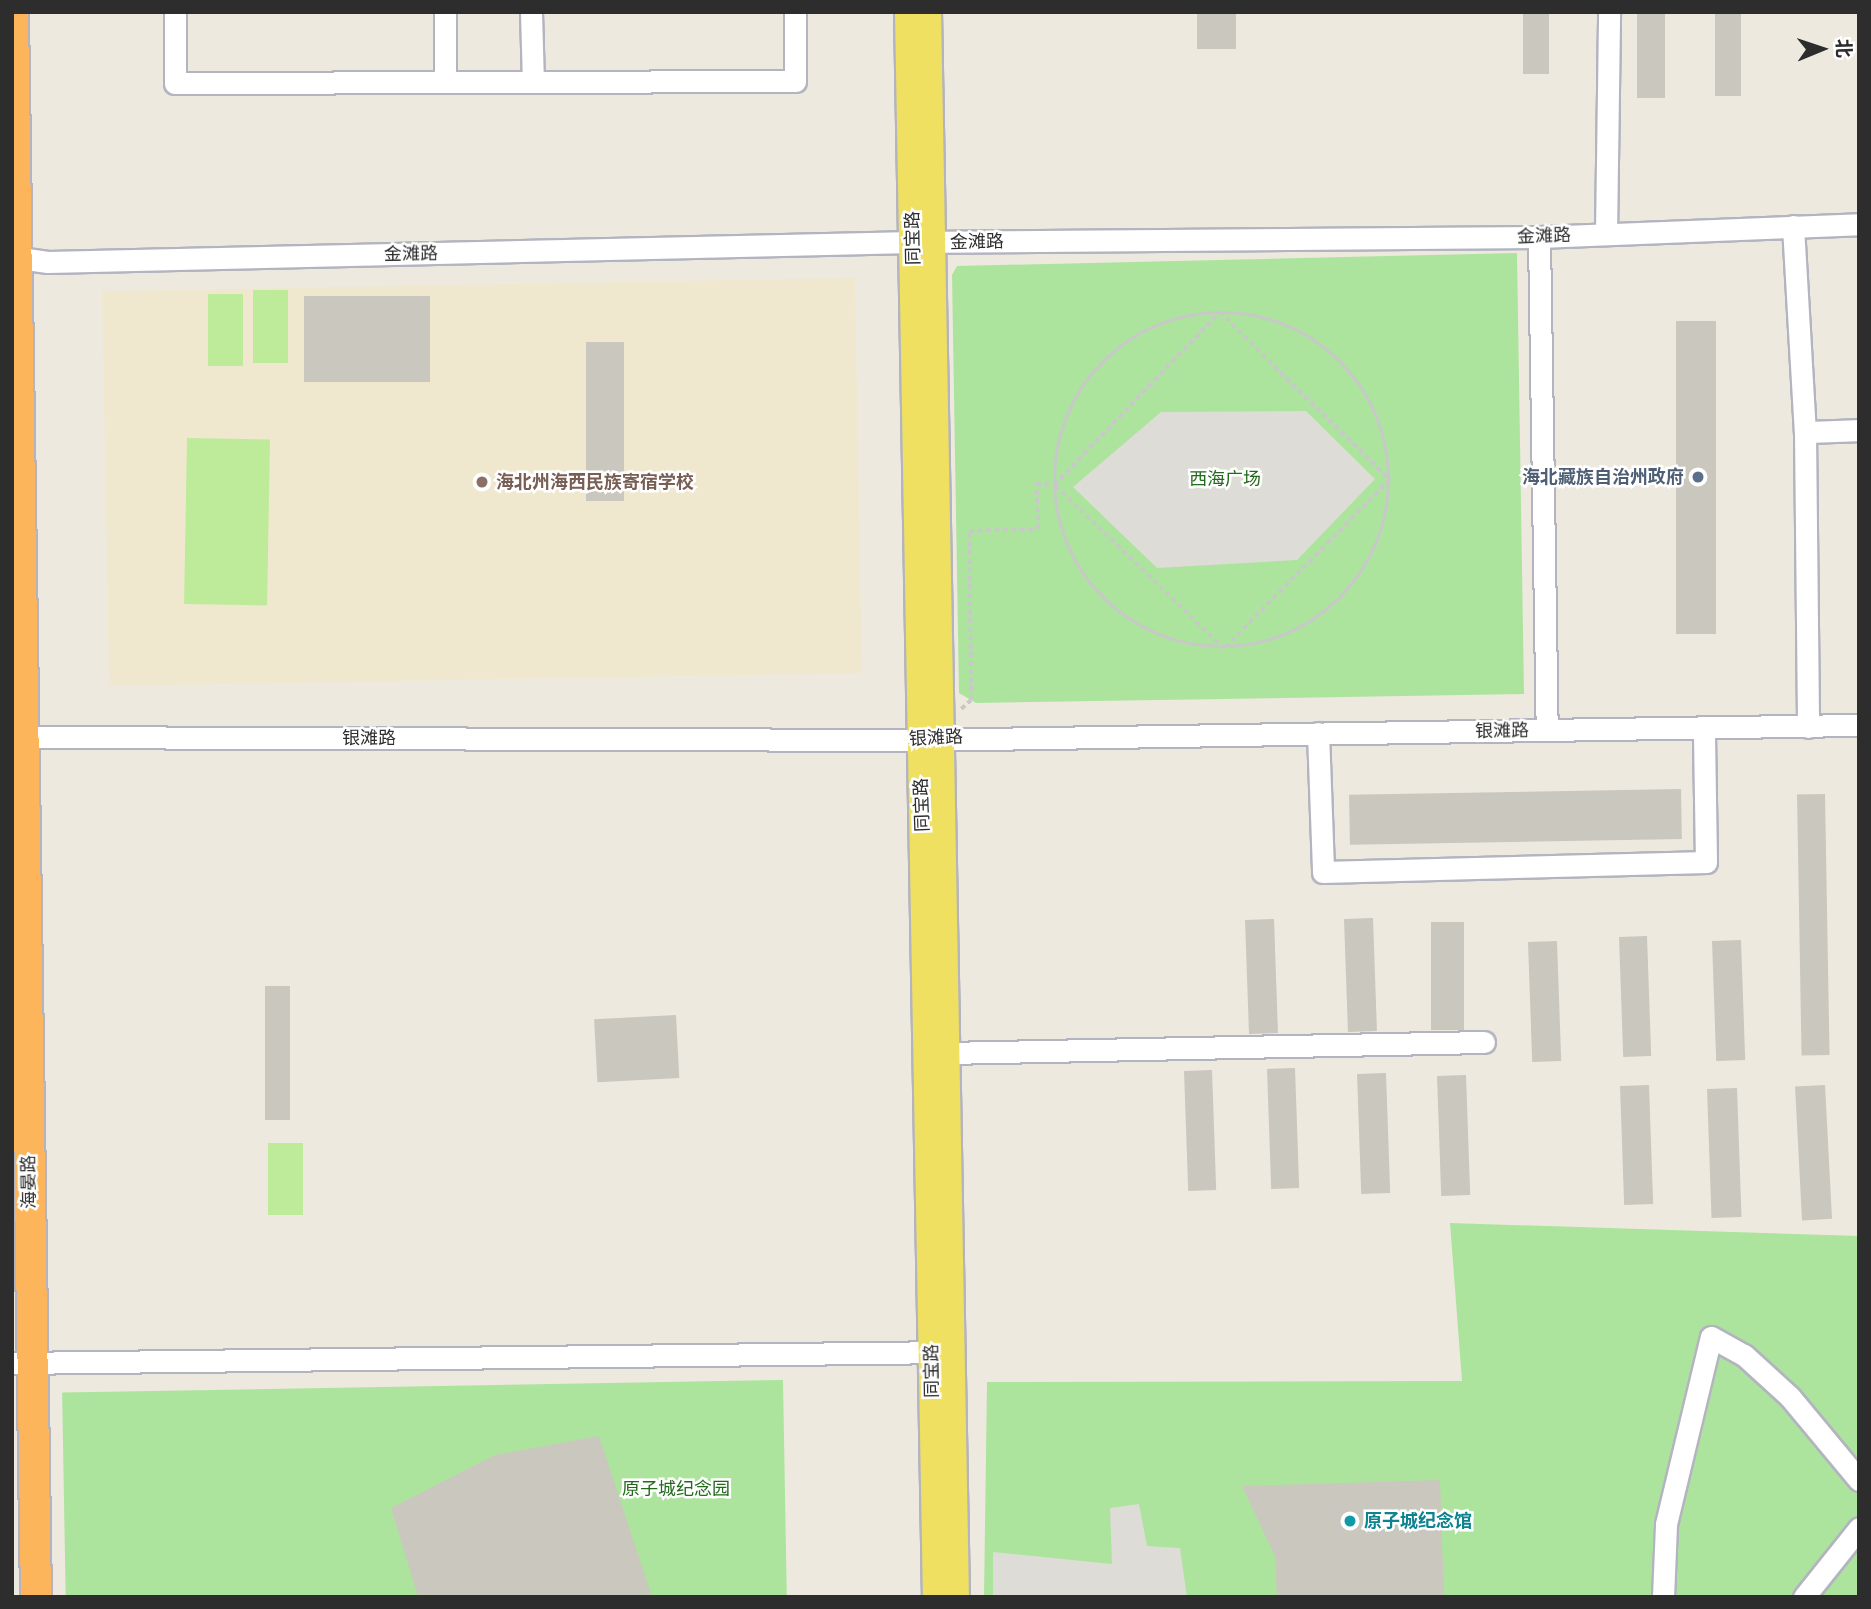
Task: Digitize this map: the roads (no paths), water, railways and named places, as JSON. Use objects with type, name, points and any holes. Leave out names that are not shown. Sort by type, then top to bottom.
[{"type":"highway","name":"海晏路","points":[[13,12],[22,1363],[36,1597]]},
{"type":"main road","name":"同宝路","points":[[908,12],[923,242]]},
{"type":"main road","name":"同宝路","points":[[928,12],[923,242],[930,738],[942,1353],[956,1597]]},
{"type":"main road","name":"同宝路","points":[[930,738],[946,1053],[936,1597]]},
{"type":"street","points":[[175,12],[175,83],[795,81],[795,12]]},
{"type":"street","points":[[444,12],[444,82]]},
{"type":"street","points":[[531,12],[533,82]]},
{"type":"street","points":[[1606,233],[1609,12]]},
{"type":"street","name":"金滩路","points":[[14,257],[48,262],[923,242],[1539,237],[1859,224]]},
{"type":"street","points":[[1793,226],[1805,432],[1808,727]]},
{"type":"street","points":[[1539,237],[1546,730]]},
{"type":"street","points":[[1805,432],[1859,430]]},
{"type":"street","name":"银滩路","points":[[18,737],[930,738],[1859,725]]},
{"type":"street","points":[[1318,733],[1323,872],[1706,862],[1704,729]]},
{"type":"street","points":[[946,1053],[1484,1042]]},
{"type":"street","points":[[1663,1597],[1666,1524],[1712,1337],[1744,1355],[1790,1397],[1859,1480]]},
{"type":"street","points":[[22,1363],[942,1353]]},
{"type":"street","points":[[1804,1597],[1859,1528]]},
{"type":"place","name":"海北藏族自治州政府","points":[[1698,477]]},
{"type":"place","name":"海北州海西民族寄宿学校","points":[[482,482]]},
{"type":"place","name":"原子城纪念馆","points":[[1350,1521]]},
{"type":"park label","name":"西海广场","points":[[1225,479]]},
{"type":"park label","name":"原子城纪念园","points":[[676,1489]]}]
